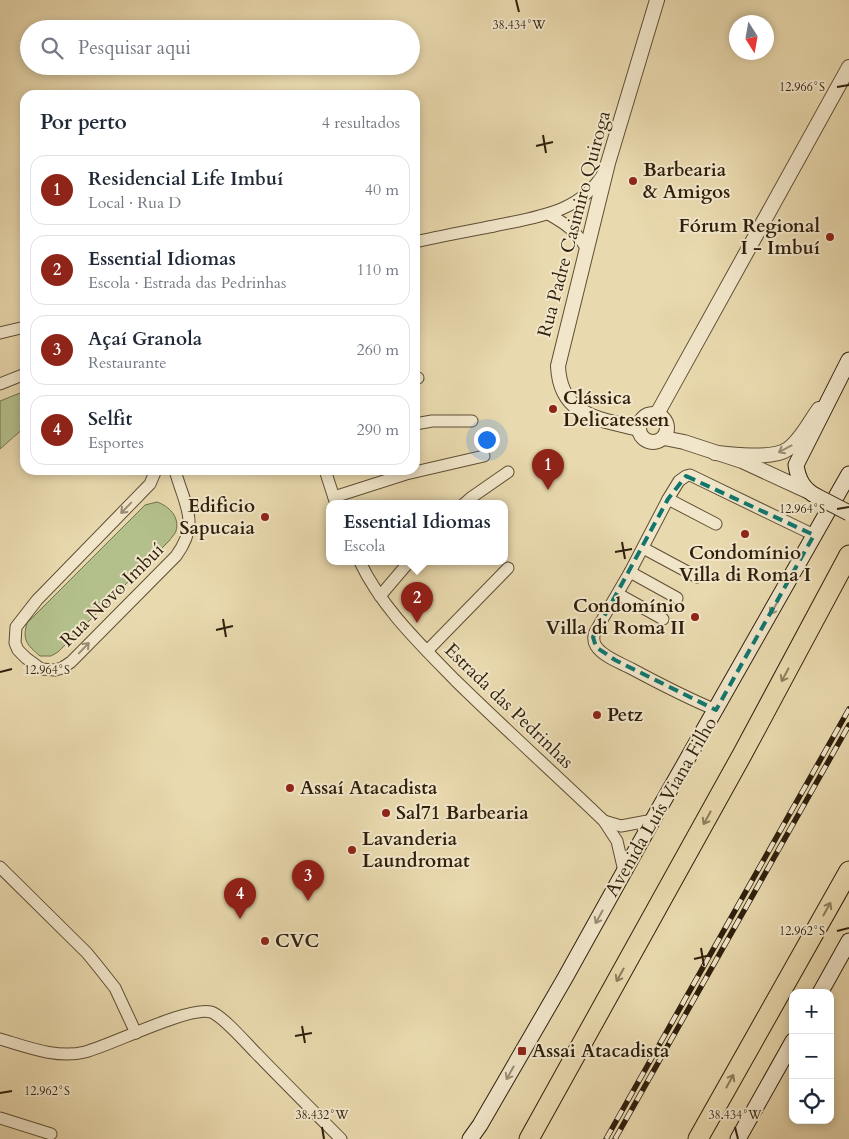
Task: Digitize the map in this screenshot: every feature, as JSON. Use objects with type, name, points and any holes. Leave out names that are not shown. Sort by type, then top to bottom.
[{"type":"highway","points":[[529,1139],[743,753],[849,555]]},
{"type":"highway","points":[[698,1139],[849,871]]},
{"type":"main road","points":[[849,360],[796,465],[800,482],[812,493],[849,513]]},
{"type":"main road","name":"Avenida Luís Viana Filho","points":[[470,1139],[565,978],[849,474]]},
{"type":"main road","points":[[822,989],[849,941]]},
{"type":"main road","points":[[738,1139],[789,1048]]},
{"type":"street","name":"Rua Padre Casimiro Quiroga","points":[[640,424],[621,424],[589,416],[578,409],[564,395],[558,376],[560,354],[608,163],[657,0]]},
{"type":"street","points":[[657,414],[847,74]]},
{"type":"street","points":[[420,241],[550,215],[568,206],[585,194],[599,181],[608,163]]},
{"type":"street","points":[[550,215],[571,228],[586,248]]},
{"type":"street","points":[[0,332],[20,328]]},
{"type":"street","points":[[0,384],[20,376]]},
{"type":"street","points":[[715,453],[764,455],[782,452],[789,448],[836,384]]},
{"type":"street","points":[[648,414],[657,414],[666,420],[666,434],[657,443],[648,442],[641,437],[640,424],[648,414]]},
{"type":"street","points":[[420,423],[432,421],[472,421]]},
{"type":"street","points":[[666,434],[750,464],[812,493]]},
{"type":"street","points":[[420,471],[484,456]]},
{"type":"street","points":[[469,500],[508,472]]},
{"type":"street","name":"Rua Novo Imbuí","points":[[154,475],[150,484],[37,600],[16,627],[15,643],[18,650],[42,669],[55,670],[71,662],[176,556],[184,545],[188,537],[188,509],[177,475]]},
{"type":"street","points":[[327,475],[335,500]]},
{"type":"street","points":[[338,500],[403,475]]},
{"type":"street","points":[[716,710],[680,695],[623,665],[596,647],[593,637],[668,499],[679,481],[690,475],[814,535]]},
{"type":"street","points":[[668,499],[716,524]]},
{"type":"street","points":[[643,548],[697,577]]},
{"type":"street","name":"Estrada das Pedrinhas","points":[[362,565],[380,596],[427,652],[481,706],[604,821],[617,841],[624,871]]},
{"type":"street","points":[[380,596],[406,565]]},
{"type":"street","points":[[427,652],[508,568]]},
{"type":"street","points":[[630,572],[677,598]]},
{"type":"street","points":[[618,594],[663,619]]},
{"type":"street","points":[[604,821],[621,826],[653,820]]},
{"type":"street","points":[[0,867],[87,952],[115,988],[136,1033]]},
{"type":"street","points":[[0,1039],[44,1052],[64,1054],[84,1052],[194,1013],[203,1011],[215,1014],[340,1139]]},
{"type":"street","points":[[0,1118],[52,1134]]},
{"type":"highlighted area","points":[[686,476],[814,535],[716,710],[615,660],[596,647],[593,637],[668,499]]},
{"type":"green space","points":[[20,393],[20,431],[0,449],[0,401]]},
{"type":"green space","points":[[157,502],[166,506],[175,517],[177,526],[174,535],[58,652],[51,656],[40,656],[32,649],[25,638],[27,623],[145,505]]},
{"type":"railway","points":[[606,1139],[849,709]]},
{"type":"railway","points":[[615,1139],[849,725]]},
{"type":"place","name":"Barbearia & Amigos","points":[[633,181]]},
{"type":"place","name":"Fórum Regional I - Imbuí","points":[[830,237]]},
{"type":"place","name":"Clássica Delicatessen","points":[[553,409]]},
{"type":"place","name":"Residencial Life Imbuí","points":[[548,490]]},
{"type":"place","name":"Edificio Sapucaia","points":[[265,517]]},
{"type":"place","name":"Condomínio Villa di Roma I","points":[[745,534]]},
{"type":"place","name":"Condomínio Villa di Roma II","points":[[695,617]]},
{"type":"place","name":"Essential Idiomas","points":[[417,623]]},
{"type":"place","name":"Petz","points":[[597,715]]},
{"type":"place","name":"Assaí Atacadista","points":[[290,788]]},
{"type":"place","name":"Sal71 Barbearia","points":[[386,813]]},
{"type":"place","name":"Lavanderia Laundromat","points":[[352,850]]},
{"type":"place","name":"Açaí Granola","points":[[308,901]]},
{"type":"place","name":"Selfit","points":[[240,919]]},
{"type":"place","name":"CVC","points":[[265,941]]},
{"type":"place","name":"Assai Atacadista","points":[[522,1051]]}]
